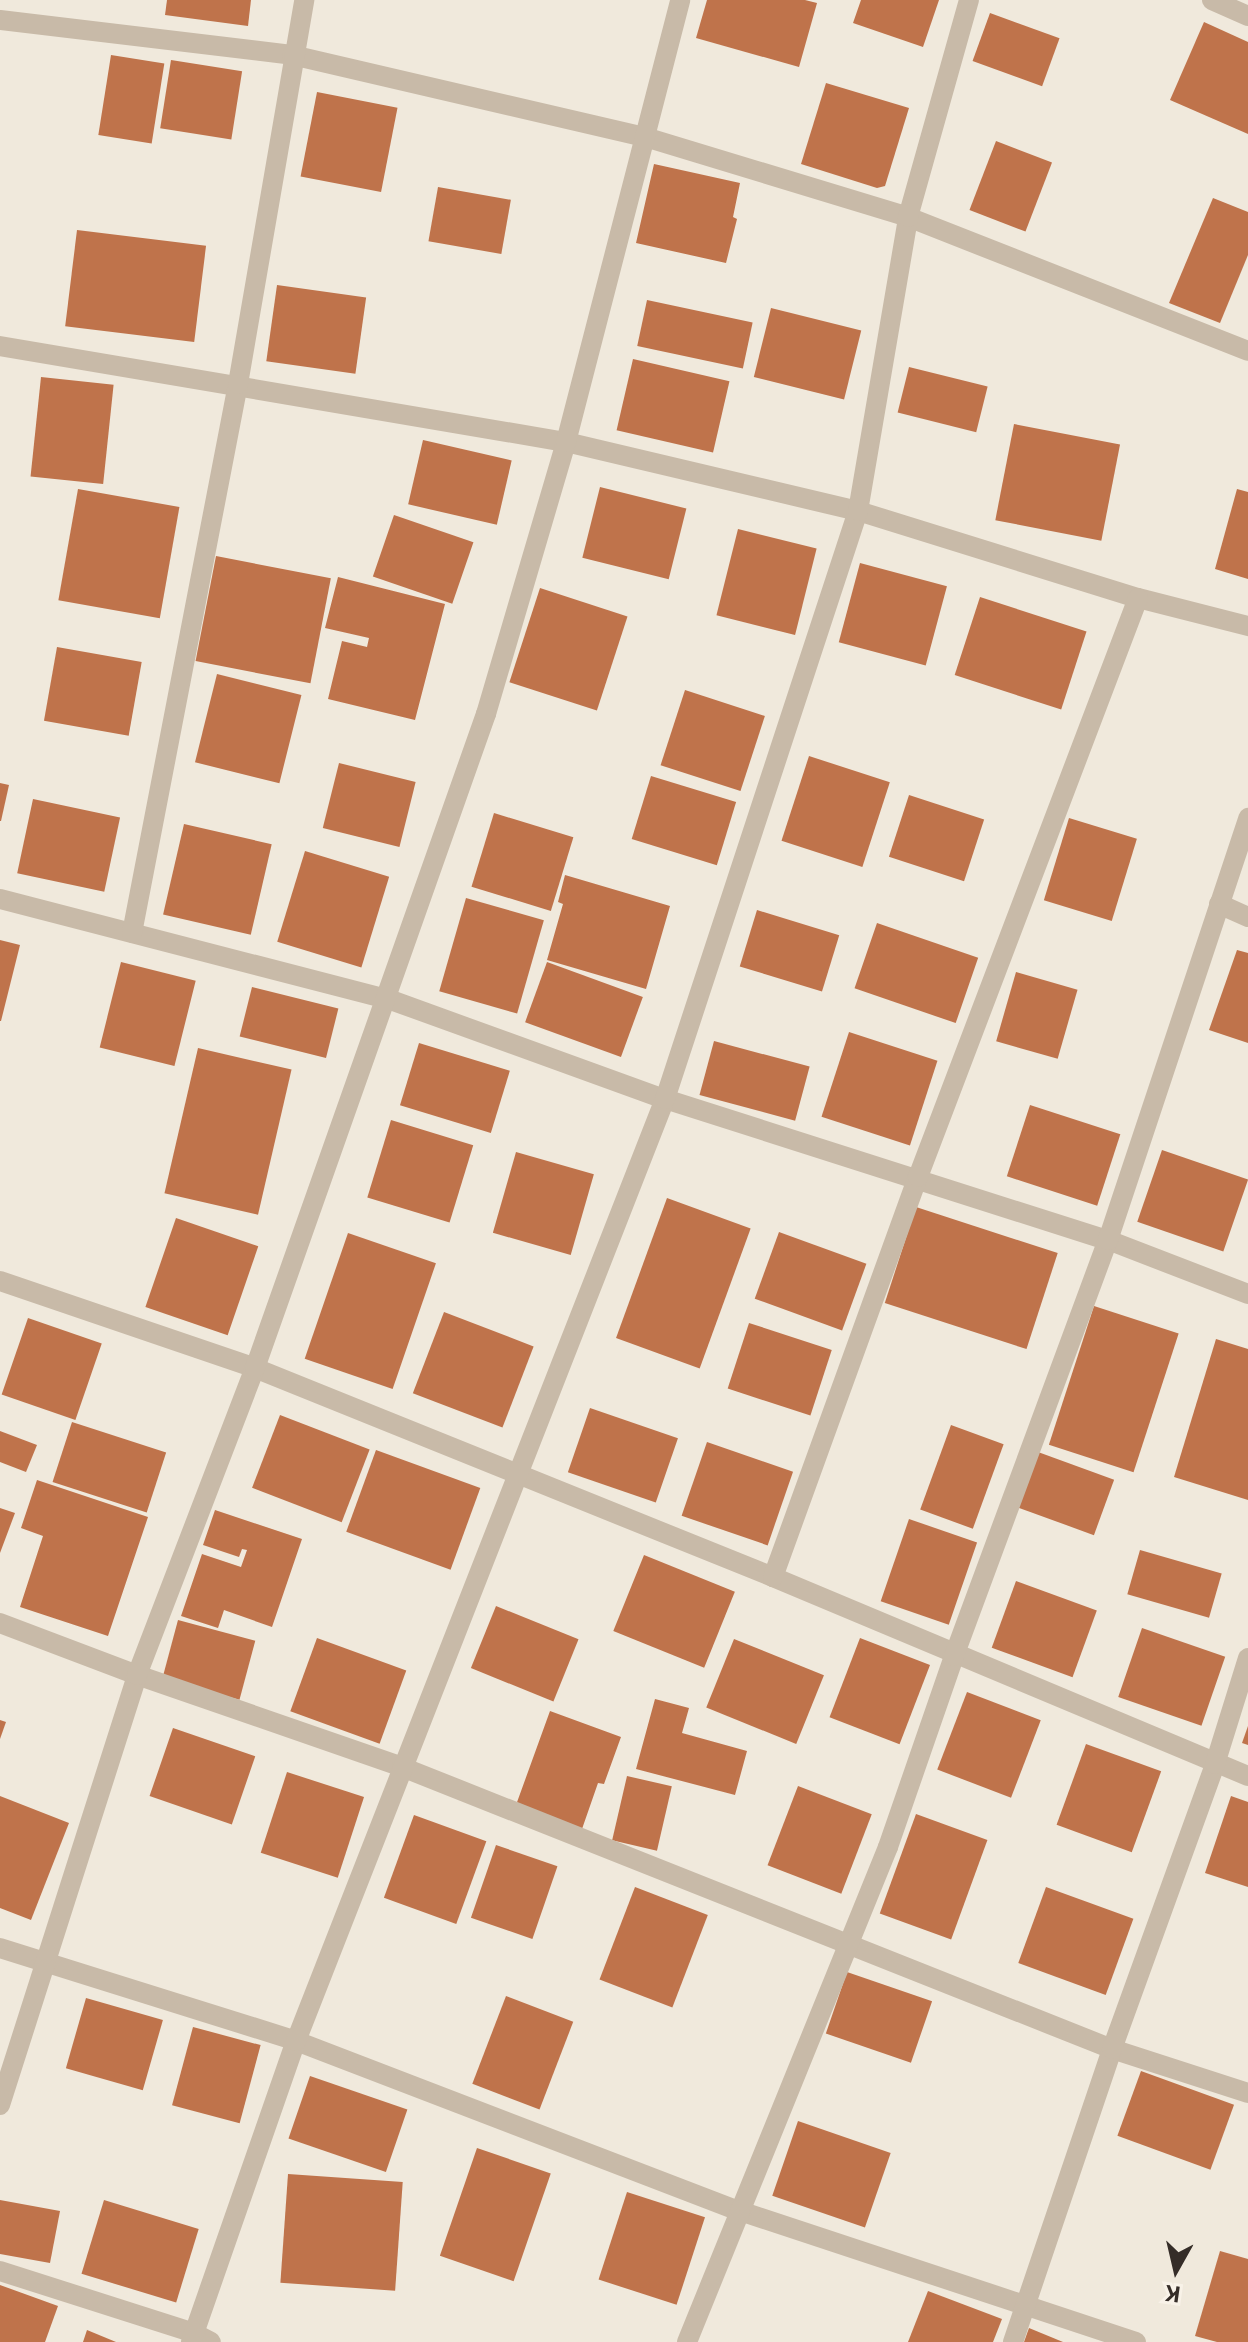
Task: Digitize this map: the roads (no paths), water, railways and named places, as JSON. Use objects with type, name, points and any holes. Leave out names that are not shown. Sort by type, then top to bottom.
[{"type":"street","points":[[132,933],[238,384],[292,55],[304,0]]},
{"type":"street","points":[[0,2105],[137,1675],[255,1368],[388,999],[486,714],[566,442],[680,0]]},
{"type":"street","points":[[0,2271],[199,2339],[296,2041],[665,1099],[858,511],[908,217],[969,0]]},
{"type":"street","points":[[1212,0],[1248,16]]},
{"type":"street","points":[[0,20],[292,55],[645,137],[908,217],[1248,351]]},
{"type":"street","points":[[0,346],[566,442],[858,511],[1138,598],[1248,626]]},
{"type":"street","points":[[773,1577],[918,1177],[1138,598]]},
{"type":"street","points":[[687,2342],[888,1847],[954,1656],[1108,1240],[1248,818]]},
{"type":"street","points":[[0,899],[388,999],[665,1099],[918,1177],[1108,1240],[1248,1294]]},
{"type":"street","points":[[1219,904],[1248,917]]},
{"type":"street","points":[[0,1281],[255,1368],[773,1577],[954,1656],[1248,1776]]},
{"type":"street","points":[[0,1623],[137,1675],[402,1767],[1112,2049],[1248,2093]]},
{"type":"street","points":[[1013,2342],[1112,2049],[1215,1764],[1248,1658]]},
{"type":"street","points":[[0,1948],[296,2041],[740,2211],[1136,2342]]}]
